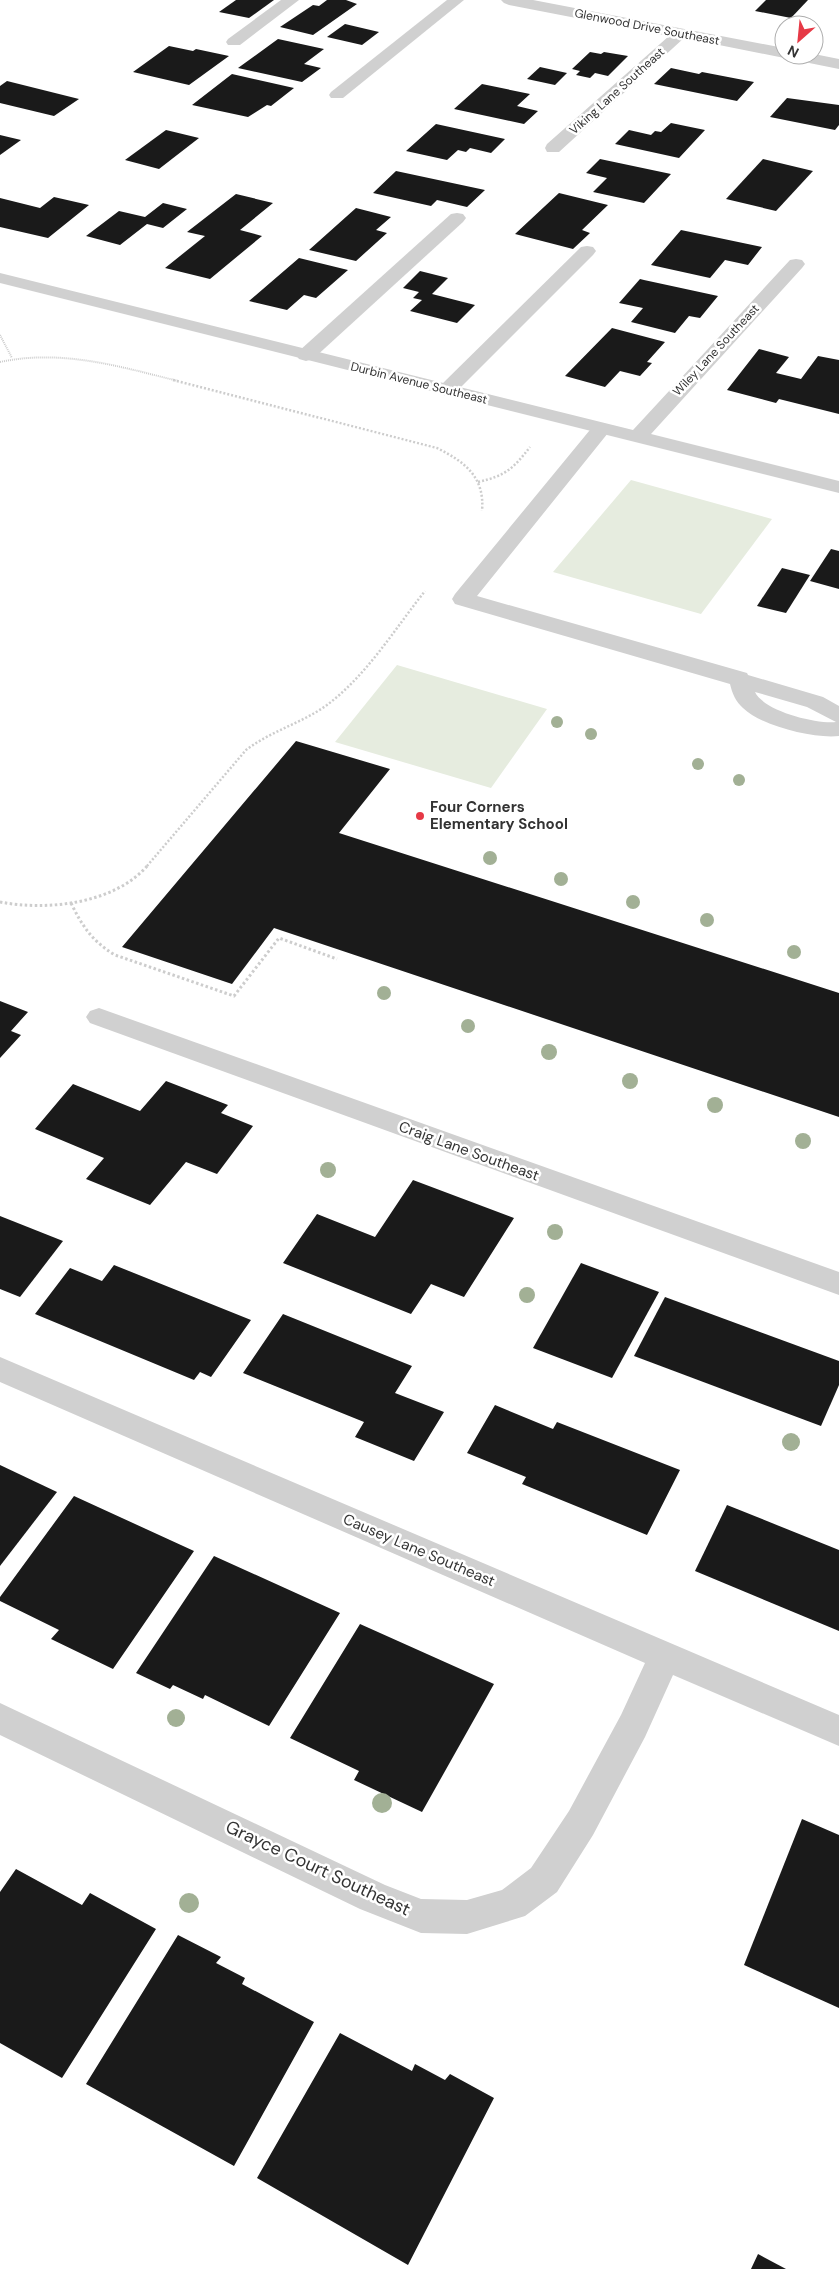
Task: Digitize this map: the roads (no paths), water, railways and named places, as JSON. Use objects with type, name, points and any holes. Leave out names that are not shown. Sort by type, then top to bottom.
[{"type":"street","points":[[234,42],[291,0]]},
{"type":"street","points":[[337,95],[456,0]]},
{"type":"street","name":"Glenwood Drive Southeast","points":[[509,0],[774,51]]},
{"type":"street","name":"Viking Lane Southeast","points":[[553,148],[680,34]]},
{"type":"street","points":[[824,61],[839,64]]},
{"type":"street","points":[[306,355],[457,218]]},
{"type":"street","points":[[448,390],[587,251]]},
{"type":"street","name":"Wiley Lane Southeast","points":[[637,437],[796,264]]},
{"type":"street","name":"Durbin Avenue Southeast","points":[[0,278],[839,487]]},
{"type":"street","points":[[601,429],[463,599],[739,678],[815,702],[839,716]]},
{"type":"street","points":[[739,678],[744,694],[752,705],[768,713],[812,728],[839,729]]},
{"type":"street","name":"Craig Lane Southeast","points":[[98,1017],[839,1284]]},
{"type":"street","name":"Causey Lane Southeast","points":[[0,1369],[839,1731]]},
{"type":"street","name":"Grayce Court Southeast","points":[[0,1718],[373,1897],[422,1916],[467,1917],[512,1904],[544,1880],[581,1823],[633,1726],[666,1656]]},
{"type":"place","name":"Four Corners Elementary School","points":[[420,816]]}]
